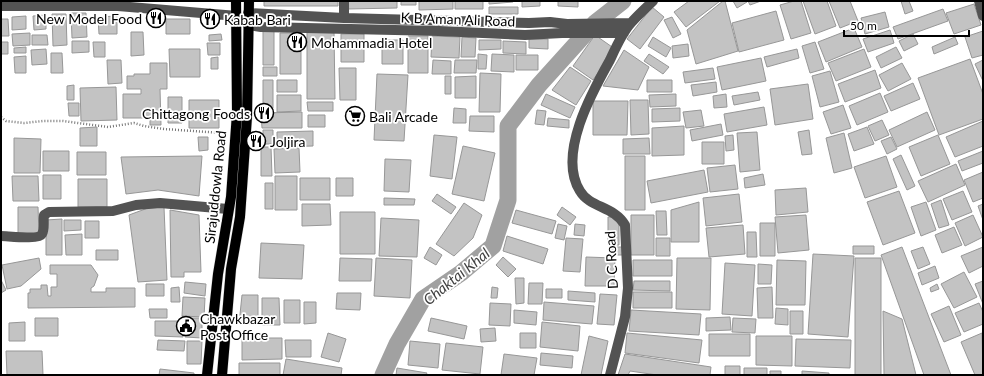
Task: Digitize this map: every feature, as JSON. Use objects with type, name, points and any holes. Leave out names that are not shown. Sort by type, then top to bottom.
[{"type":"main road","name":"Sirajuddowla Road","points":[[207,375],[218,274],[231,197],[237,113],[236,1]]},
{"type":"main road","name":"Sirajuddowla Road","points":[[222,375],[232,269],[240,217],[246,133],[249,1]]},
{"type":"street","points":[[344,1],[344,18]]},
{"type":"street","points":[[624,33],[631,23],[653,1]]},
{"type":"street","points":[[979,1],[983,16]]},
{"type":"street","points":[[1,6],[56,4],[118,6],[237,16]]},
{"type":"street","name":"K B Aman Ali Road","points":[[248,14],[529,23],[550,22],[564,29]]},
{"type":"street","points":[[525,35],[529,23]]},
{"type":"street","points":[[564,29],[631,23]]},
{"type":"street","name":"K B Aman Ali Road","points":[[248,25],[261,27],[439,31],[525,35],[564,29],[624,33]]},
{"type":"street","name":"D C Road","points":[[610,375],[625,317],[628,288],[625,225],[621,218],[595,204],[580,192],[572,166],[577,132],[594,88],[624,33]]},
{"type":"street","points":[[1,236],[40,236],[43,229],[44,215],[49,212],[113,211],[136,205],[160,203],[228,209]]},
{"type":"path","points":[[1,117],[6,121],[24,123],[63,121],[108,127],[134,123],[164,129],[223,134]]},
{"type":"building","points":[[264,1],[338,1],[338,6],[264,6]]},
{"type":"building","points":[[348,1],[397,1],[397,8],[348,9]]},
{"type":"building","points":[[401,1],[416,1],[416,5],[401,5]]},
{"type":"building","points":[[419,1],[453,1],[453,9],[419,10]]},
{"type":"building","points":[[455,1],[483,1],[483,9],[455,9]]},
{"type":"building","points":[[489,1],[513,1],[513,2],[489,4]]},
{"type":"building","points":[[522,1],[540,1],[540,6],[522,7]]},
{"type":"building","points":[[558,1],[578,1],[578,7],[558,6]]},
{"type":"building","points":[[689,1],[720,1],[686,27],[674,12]]},
{"type":"building","points":[[723,1],[725,1],[738,51],[696,64],[687,30]]},
{"type":"building","points":[[733,1],[746,1],[747,2],[737,8]]},
{"type":"building","points":[[748,1],[761,1],[750,5]]},
{"type":"building","points":[[794,1],[801,1],[811,33],[791,39],[780,5]]},
{"type":"building","points":[[803,1],[827,1],[836,26],[815,34]]},
{"type":"building","points":[[829,1],[850,1],[858,21],[840,28]]},
{"type":"building","points":[[901,1],[909,1],[913,11],[905,14]]},
{"type":"building","points":[[974,4],[981,25],[954,34],[946,13]]},
{"type":"building","points":[[489,7],[518,7],[518,14],[489,14]]},
{"type":"building","points":[[652,7],[664,17],[640,49],[627,39]]},
{"type":"building","points":[[943,9],[948,21],[898,39],[893,27]]},
{"type":"building","points":[[776,11],[784,40],[739,52],[732,23]]},
{"type":"building","points":[[885,12],[889,27],[865,34],[861,18]]},
{"type":"building","points":[[71,13],[86,13],[87,37],[72,38]]},
{"type":"building","points":[[52,14],[66,14],[67,45],[53,46]]},
{"type":"building","points":[[46,15],[46,29],[34,30],[33,16]]},
{"type":"building","points":[[26,16],[26,29],[12,30],[12,17]]},
{"type":"building","points":[[117,16],[117,34],[99,34],[98,17]]},
{"type":"building","points":[[672,17],[681,34],[673,38],[664,20]]},
{"type":"building","points":[[1,19],[8,19],[9,36],[1,36]]},
{"type":"building","points":[[166,19],[190,19],[190,34],[166,34]]},
{"type":"building","points":[[854,28],[862,47],[826,62],[818,42]]},
{"type":"building","points":[[890,30],[894,43],[868,52],[863,39]]},
{"type":"building","points":[[263,31],[274,31],[274,65],[263,65]]},
{"type":"building","points":[[983,31],[983,55],[972,58],[965,37]]},
{"type":"building","points":[[131,32],[143,32],[144,55],[131,56]]},
{"type":"building","points":[[307,32],[334,32],[335,99],[307,99]]},
{"type":"building","points":[[30,33],[30,45],[13,46],[12,34]]},
{"type":"building","points":[[280,33],[301,33],[301,74],[280,74]]},
{"type":"building","points":[[221,34],[222,40],[209,41],[209,35]]},
{"type":"building","points":[[341,34],[364,34],[364,62],[341,62]]},
{"type":"building","points":[[913,34],[918,44],[904,51],[899,41]]},
{"type":"building","points":[[32,35],[47,35],[48,45],[32,45]]},
{"type":"building","points":[[595,35],[615,49],[593,80],[573,66]]},
{"type":"building","points":[[408,36],[428,36],[428,73],[408,73]]},
{"type":"building","points":[[432,36],[460,37],[459,58],[431,57]]},
{"type":"building","points":[[462,37],[476,38],[475,57],[461,57]]},
{"type":"building","points":[[653,37],[671,48],[666,57],[648,46]]},
{"type":"building","points":[[955,37],[958,44],[934,54],[932,47]]},
{"type":"building","points":[[529,39],[548,39],[548,49],[529,48]]},
{"type":"building","points":[[382,40],[403,40],[403,64],[382,64]]},
{"type":"building","points":[[479,40],[501,40],[501,49],[479,50]]},
{"type":"building","points":[[72,41],[89,41],[89,52],[72,53]]},
{"type":"building","points":[[503,41],[526,42],[526,54],[503,53]]},
{"type":"building","points":[[1,42],[8,42],[8,54],[1,54]]},
{"type":"building","points":[[93,42],[105,42],[105,57],[94,57]]},
{"type":"building","points":[[815,42],[824,69],[810,73],[802,46]]},
{"type":"building","points":[[207,43],[220,43],[220,55],[208,55]]},
{"type":"building","points":[[688,44],[689,56],[673,58],[672,46]]},
{"type":"building","points":[[26,47],[26,53],[14,53],[14,48]]},
{"type":"building","points":[[896,47],[902,58],[881,68],[876,57]]},
{"type":"building","points":[[46,49],[47,64],[32,65],[31,50]]},
{"type":"building","points":[[169,49],[200,49],[200,77],[170,77]]},
{"type":"building","points":[[797,49],[799,58],[767,67],[764,57]]},
{"type":"building","points":[[864,49],[871,67],[836,81],[828,63]]},
{"type":"building","points":[[624,50],[649,67],[638,90],[603,86]]},
{"type":"building","points":[[51,53],[62,53],[63,73],[51,73]]},
{"type":"building","points":[[478,54],[487,55],[486,69],[478,69]]},
{"type":"building","points":[[492,54],[514,55],[514,72],[491,71]]},
{"type":"building","points":[[649,54],[669,67],[663,74],[644,61]]},
{"type":"building","points":[[516,55],[538,55],[538,70],[516,70]]},
{"type":"building","points":[[26,56],[26,73],[15,73],[14,57]]},
{"type":"building","points":[[218,57],[218,69],[211,69],[211,58]]},
{"type":"building","points":[[761,58],[766,81],[722,90],[717,67]]},
{"type":"building","points":[[970,59],[983,94],[983,119],[939,135],[918,78]]},
{"type":"building","points":[[107,60],[121,60],[122,83],[108,84]]},
{"type":"building","points":[[433,60],[451,61],[451,74],[432,74]]},
{"type":"building","points":[[455,60],[477,60],[476,73],[454,73]]},
{"type":"building","points":[[983,60],[983,81],[975,64]]},
{"type":"building","points":[[150,63],[167,63],[167,89],[160,89],[161,125],[150,125],[150,118],[123,118],[123,94],[141,94],[141,89],[127,89],[127,76],[134,76],[134,74],[150,74]]},
{"type":"building","points":[[902,63],[911,79],[888,91],[879,75]]},
{"type":"building","points":[[263,67],[277,67],[277,76],[263,76]]},
{"type":"building","points":[[570,67],[591,81],[576,105],[552,90]]},
{"type":"building","points":[[339,68],[356,68],[356,100],[340,100]]},
{"type":"building","points":[[713,68],[715,79],[685,83],[683,72]]},
{"type":"building","points":[[875,70],[881,88],[845,102],[838,84]]},
{"type":"building","points":[[830,71],[839,102],[820,107],[812,76]]},
{"type":"building","points":[[480,73],[501,74],[500,112],[479,112]]},
{"type":"building","points":[[377,74],[408,75],[404,141],[374,140]]},
{"type":"building","points":[[445,76],[451,76],[451,94],[445,94]]},
{"type":"building","points":[[476,76],[476,98],[455,98],[455,77]]},
{"type":"building","points":[[263,80],[273,80],[273,108],[263,108]]},
{"type":"building","points":[[277,80],[297,80],[297,92],[277,92]]},
{"type":"building","points":[[647,80],[672,80],[672,92],[647,92]]},
{"type":"building","points":[[716,82],[717,92],[693,96],[691,85]]},
{"type":"building","points":[[913,83],[920,99],[891,111],[884,96]]},
{"type":"building","points":[[808,84],[813,119],[775,125],[770,89]]},
{"type":"building","points":[[74,85],[74,100],[67,100],[67,86]]},
{"type":"building","points":[[116,87],[117,120],[81,121],[80,88]]},
{"type":"building","points":[[758,92],[760,100],[734,105],[732,96]]},
{"type":"building","points":[[880,93],[888,112],[857,125],[849,106]]},
{"type":"building","points":[[546,94],[575,107],[570,118],[541,105]]},
{"type":"building","points":[[676,94],[676,106],[650,107],[649,95]]},
{"type":"building","points":[[726,94],[727,107],[714,108],[713,96]]},
{"type":"building","points":[[277,95],[301,95],[301,111],[277,112]]},
{"type":"building","points":[[168,97],[182,97],[182,123],[168,123]]},
{"type":"building","points":[[189,100],[219,100],[219,128],[189,128]]},
{"type":"building","points":[[630,100],[648,100],[649,134],[631,135]]},
{"type":"building","points":[[593,101],[628,101],[627,135],[593,135]]},
{"type":"building","points":[[307,102],[333,102],[333,111],[308,111]]},
{"type":"building","points":[[68,103],[79,103],[79,116],[69,116]]},
{"type":"building","points":[[843,105],[851,128],[831,134],[823,112]]},
{"type":"building","points":[[764,107],[767,125],[727,132],[724,114]]},
{"type":"building","points":[[454,108],[466,109],[466,123],[453,123]]},
{"type":"building","points":[[680,108],[680,121],[652,122],[652,109]]},
{"type":"building","points":[[537,110],[546,111],[544,125],[535,124]]},
{"type":"building","points":[[701,110],[704,126],[686,128],[683,112]]},
{"type":"building","points":[[302,112],[302,128],[262,128],[261,113]]},
{"type":"building","points":[[927,112],[935,130],[897,147],[889,130]]},
{"type":"building","points":[[308,115],[325,115],[325,127],[308,127]]},
{"type":"building","points":[[470,116],[494,116],[494,132],[469,131]]},
{"type":"building","points":[[548,118],[569,120],[569,128],[547,126]]},
{"type":"building","points":[[882,120],[889,135],[875,141],[868,126]]},
{"type":"building","points":[[983,121],[983,146],[955,157],[946,137]]},
{"type":"building","points":[[721,124],[723,135],[692,141],[690,130]]},
{"type":"building","points":[[684,126],[684,155],[652,156],[652,128]]},
{"type":"building","points":[[97,127],[97,146],[80,146],[80,128]]},
{"type":"building","points":[[867,127],[874,144],[854,151],[848,134]]},
{"type":"building","points":[[263,130],[273,130],[273,144],[263,144]]},
{"type":"building","points":[[809,130],[812,154],[802,155],[798,132]]},
{"type":"building","points":[[313,131],[313,146],[277,147],[277,132]]},
{"type":"building","points":[[757,132],[760,170],[740,172],[737,133]]},
{"type":"building","points":[[844,133],[852,168],[834,173],[826,138]]},
{"type":"building","points":[[434,135],[457,137],[452,179],[430,176]]},
{"type":"building","points":[[733,135],[734,150],[726,151],[725,136]]},
{"type":"building","points":[[938,135],[950,164],[921,176],[909,147]]},
{"type":"building","points":[[198,137],[208,137],[208,150],[199,151]]},
{"type":"building","points":[[891,137],[897,149],[887,154],[881,141]]},
{"type":"building","points":[[14,138],[41,139],[40,173],[14,173]]},
{"type":"building","points":[[649,138],[650,154],[623,154],[623,139]]},
{"type":"building","points":[[702,142],[724,142],[724,164],[702,164]]},
{"type":"building","points":[[463,146],[495,153],[484,201],[452,194]]},
{"type":"building","points":[[261,147],[271,147],[272,176],[261,176]]},
{"type":"building","points":[[299,148],[300,172],[275,173],[274,149]]},
{"type":"building","points":[[43,151],[69,151],[69,171],[43,171]]},
{"type":"building","points":[[983,151],[983,163],[962,171],[958,161]]},
{"type":"building","points":[[77,152],[106,152],[106,175],[77,175]]},
{"type":"building","points":[[901,155],[915,186],[907,190],[893,159]]},
{"type":"building","points":[[202,156],[199,196],[158,190],[126,194],[121,157]]},
{"type":"building","points":[[625,156],[645,156],[645,210],[625,210]]},
{"type":"building","points":[[886,156],[897,187],[865,198],[854,167]]},
{"type":"building","points":[[385,159],[411,160],[409,192],[384,191]]},
{"type":"building","points":[[956,164],[965,185],[928,202],[918,181]]},
{"type":"building","points":[[735,165],[738,189],[710,192],[707,168]]},
{"type":"building","points":[[704,170],[708,192],[651,203],[647,181]]},
{"type":"building","points":[[983,172],[983,198],[973,202],[964,180]]},
{"type":"building","points":[[763,174],[765,185],[745,188],[744,178]]},
{"type":"building","points":[[43,175],[61,175],[61,199],[43,199]]},
{"type":"building","points":[[12,176],[38,176],[39,201],[13,201]]},
{"type":"building","points":[[275,176],[297,176],[297,210],[275,210]]},
{"type":"building","points":[[300,178],[330,178],[330,200],[300,200]]},
{"type":"building","points":[[336,178],[353,178],[353,196],[336,196]]},
{"type":"building","points":[[78,179],[107,179],[107,207],[78,207]]},
{"type":"building","points":[[265,183],[273,183],[273,209],[265,209]]},
{"type":"building","points":[[806,188],[808,212],[776,215],[775,190]]},
{"type":"building","points":[[899,191],[915,233],[883,245],[867,202]]},
{"type":"building","points":[[963,191],[972,212],[952,220],[943,199]]},
{"type":"building","points":[[437,194],[456,207],[451,214],[432,201]]},
{"type":"building","points":[[739,194],[742,222],[706,226],[703,198]]},
{"type":"building","points":[[384,198],[415,199],[414,205],[384,205]]},
{"type":"building","points":[[941,200],[949,225],[939,228],[931,204]]},
{"type":"building","points":[[699,202],[699,242],[671,242],[671,210]]},
{"type":"building","points":[[926,202],[936,230],[921,236],[911,207]]},
{"type":"building","points":[[464,203],[482,215],[473,238],[454,256],[436,244]]},
{"type":"building","points":[[302,204],[330,204],[331,225],[302,226]]},
{"type":"building","points":[[983,204],[983,220],[978,206]]},
{"type":"building","points":[[18,207],[38,207],[39,234],[18,235]]},
{"type":"building","points":[[164,207],[167,280],[138,282],[129,215],[148,208]]},
{"type":"building","points":[[562,207],[576,217],[570,225],[557,215]]},
{"type":"building","points":[[170,210],[199,215],[201,272],[184,272],[184,277],[171,277]]},
{"type":"building","points":[[516,210],[556,221],[552,234],[512,223]]},
{"type":"building","points":[[656,211],[666,211],[667,235],[657,235]]},
{"type":"building","points":[[340,212],[375,212],[375,254],[340,254]]},
{"type":"building","points":[[631,215],[654,215],[654,255],[631,255]]},
{"type":"building","points":[[806,215],[809,250],[778,253],[775,217]]},
{"type":"building","points":[[973,215],[983,237],[965,246],[955,223]]},
{"type":"building","points":[[608,217],[619,217],[619,245],[608,245]]},
{"type":"building","points":[[381,218],[419,220],[417,257],[379,256]]},
{"type":"building","points":[[62,219],[62,255],[46,255],[46,220]]},
{"type":"building","points":[[64,220],[81,220],[81,230],[64,231]]},
{"type":"building","points":[[85,221],[99,221],[99,238],[85,238]]},
{"type":"building","points":[[760,223],[775,223],[775,256],[760,256]]},
{"type":"building","points":[[558,224],[567,226],[564,240],[555,238]]},
{"type":"building","points":[[575,224],[585,225],[584,236],[574,235]]},
{"type":"building","points":[[743,225],[745,254],[709,257],[706,228]]},
{"type":"building","points":[[954,227],[962,245],[942,253],[935,235]]},
{"type":"building","points":[[747,232],[756,232],[757,257],[747,257]]},
{"type":"building","points":[[82,234],[82,255],[66,255],[65,235]]},
{"type":"building","points":[[507,236],[548,249],[543,264],[503,251]]},
{"type":"building","points":[[566,238],[583,239],[580,272],[563,271]]},
{"type":"building","points":[[656,238],[670,238],[670,256],[656,256]]},
{"type":"building","points":[[261,243],[304,245],[302,279],[259,278]]},
{"type":"building","points":[[853,246],[874,246],[874,254],[853,254]]},
{"type":"building","points":[[430,247],[442,255],[436,265],[424,258]]},
{"type":"building","points":[[610,247],[623,247],[623,255],[610,255]]},
{"type":"building","points":[[902,247],[951,375],[924,375],[881,255]]},
{"type":"building","points":[[923,247],[930,264],[918,269],[911,251]]},
{"type":"building","points":[[983,247],[983,266],[969,273],[961,256]]},
{"type":"building","points":[[96,250],[118,250],[118,260],[96,260]]},
{"type":"building","points":[[813,254],[854,256],[848,337],[808,334]]},
{"type":"building","points":[[503,257],[516,269],[508,277],[496,265]]},
{"type":"building","points":[[586,257],[615,258],[614,286],[585,286]]},
{"type":"building","points":[[39,258],[41,269],[21,286],[7,289],[2,265]]},
{"type":"building","points":[[340,258],[372,259],[371,281],[339,281]]},
{"type":"building","points":[[376,258],[412,260],[410,298],[374,296]]},
{"type":"building","points":[[677,258],[711,258],[710,310],[676,309]]},
{"type":"building","points":[[855,258],[881,258],[881,375],[855,375]]},
{"type":"building","points":[[633,260],[672,260],[672,276],[633,276]]},
{"type":"building","points":[[777,260],[806,261],[805,305],[776,305]]},
{"type":"building","points":[[725,263],[755,265],[752,316],[722,314]]},
{"type":"building","points":[[758,264],[772,265],[771,284],[758,284]]},
{"type":"building","points":[[50,265],[91,265],[98,275],[94,286],[91,288],[91,292],[106,292],[106,288],[135,288],[135,307],[28,308],[28,293],[30,293],[30,289],[41,289],[41,285],[47,285],[48,296],[51,296],[51,287],[57,287],[57,274],[50,274]]},
{"type":"building","points":[[935,266],[939,278],[922,285],[918,273]]},
{"type":"building","points":[[964,272],[977,297],[954,308],[941,284]]},
{"type":"building","points":[[515,278],[524,278],[524,303],[516,304]]},
{"type":"building","points":[[1,280],[6,290],[1,293]]},
{"type":"building","points":[[634,281],[670,281],[670,291],[633,290]]},
{"type":"building","points":[[983,281],[983,304],[975,284]]},
{"type":"building","points":[[185,282],[206,284],[205,296],[184,293]]},
{"type":"building","points":[[529,283],[543,283],[542,304],[528,304]]},
{"type":"building","points":[[146,284],[164,284],[164,296],[146,296]]},
{"type":"building","points":[[937,284],[939,289],[931,292],[930,288]]},
{"type":"building","points":[[179,287],[180,302],[171,302],[171,288]]},
{"type":"building","points":[[492,287],[498,288],[497,298],[491,298]]},
{"type":"building","points":[[772,287],[773,318],[758,318],[757,288]]},
{"type":"building","points":[[546,289],[562,289],[562,298],[546,298]]},
{"type":"building","points":[[568,291],[595,293],[595,302],[568,300]]},
{"type":"building","points":[[633,292],[672,292],[672,308],[633,308]]},
{"type":"building","points":[[337,293],[361,293],[360,310],[336,309]]},
{"type":"building","points":[[600,294],[617,295],[614,325],[597,324]]},
{"type":"building","points":[[242,295],[258,295],[258,324],[239,324]]},
{"type":"building","points":[[183,297],[205,298],[204,317],[182,316]]},
{"type":"building","points":[[262,298],[279,298],[280,325],[262,325]]},
{"type":"building","points":[[284,300],[300,300],[300,323],[284,323]]},
{"type":"building","points":[[304,302],[316,302],[316,323],[304,324]]},
{"type":"building","points":[[544,302],[594,306],[592,324],[543,320]]},
{"type":"building","points":[[490,303],[511,304],[510,326],[489,325]]},
{"type":"building","points":[[979,303],[983,312],[983,324],[964,332],[955,313]]},
{"type":"building","points":[[949,306],[961,335],[944,342],[931,314]]},
{"type":"building","points":[[776,308],[788,309],[788,325],[775,324]]},
{"type":"building","points":[[149,309],[167,309],[167,318],[150,318]]},
{"type":"building","points":[[514,310],[537,312],[536,325],[514,323]]},
{"type":"building","points":[[631,310],[701,314],[699,335],[629,331]]},
{"type":"building","points":[[790,311],[803,311],[803,334],[790,334]]},
{"type":"building","points":[[883,311],[902,319],[916,375],[884,375]]},
{"type":"building","points":[[730,317],[731,330],[706,331],[706,318]]},
{"type":"building","points":[[35,318],[58,318],[58,336],[35,336]]},
{"type":"building","points":[[186,318],[202,318],[202,338],[185,337]]},
{"type":"building","points":[[431,318],[467,326],[464,339],[428,331]]},
{"type":"building","points":[[733,318],[756,319],[755,333],[732,332]]},
{"type":"building","points":[[155,321],[183,321],[183,337],[155,336]]},
{"type":"building","points":[[25,322],[25,341],[9,341],[9,323]]},
{"type":"building","points":[[542,322],[580,326],[578,351],[540,347]]},
{"type":"building","points":[[495,328],[496,341],[481,342],[480,329]]},
{"type":"building","points":[[328,333],[346,339],[339,362],[321,357]]},
{"type":"building","points":[[520,333],[536,333],[536,348],[520,348]]},
{"type":"building","points":[[627,333],[702,340],[699,363],[625,353]]},
{"type":"building","points":[[982,333],[983,375],[975,375],[961,342]]},
{"type":"building","points":[[709,334],[750,334],[750,356],[709,356]]},
{"type":"building","points":[[589,336],[608,341],[601,375],[581,375]]},
{"type":"building","points":[[756,336],[792,336],[792,366],[756,365]]},
{"type":"building","points":[[242,338],[282,338],[282,359],[242,360]]},
{"type":"building","points":[[796,339],[851,340],[850,368],[795,366]]},
{"type":"building","points":[[158,340],[185,341],[184,351],[157,350]]},
{"type":"building","points":[[285,340],[311,340],[311,357],[286,357]]},
{"type":"building","points":[[187,341],[202,341],[201,364],[187,364]]},
{"type":"building","points":[[410,341],[440,344],[438,368],[408,365]]},
{"type":"building","points":[[446,343],[483,347],[480,374],[442,370]]},
{"type":"building","points":[[6,351],[42,351],[43,375],[7,375]]},
{"type":"building","points":[[541,353],[573,356],[572,368],[540,365]]},
{"type":"building","points":[[504,354],[537,358],[534,375],[501,375]]},
{"type":"building","points":[[625,354],[711,367],[710,375],[657,375],[630,371],[628,375],[618,375]]},
{"type":"building","points":[[286,359],[342,368],[341,375],[283,375]]},
{"type":"building","points":[[239,363],[280,363],[280,375],[239,375]]},
{"type":"building","points":[[725,366],[740,366],[740,375],[725,375]]},
{"type":"building","points":[[397,368],[427,373],[426,375],[396,375]]},
{"type":"building","points":[[744,368],[767,368],[767,375],[744,375]]},
{"type":"building","points":[[160,369],[194,373],[194,375],[159,375]]},
{"type":"building","points":[[770,371],[781,371],[781,375],[770,375]]},
{"type":"building","points":[[802,371],[829,373],[829,375],[802,375]]},
{"type":"waterway","name":"Chaktai Khal","points":[[383,375],[397,344],[423,299],[461,273],[493,246],[508,200],[508,126],[539,85],[595,23],[623,1]]},
{"type":"place","name":"New Model Food","points":[[156,18]]},
{"type":"place","name":"Kabab Bari","points":[[210,19]]},
{"type":"place","name":"Mohammadia Hotel","points":[[297,42]]},
{"type":"place","name":"Chittagong Foods","points":[[264,113]]},
{"type":"place","name":"Bali Arcade","points":[[355,116]]},
{"type":"place","name":"Joljira","points":[[256,141]]},
{"type":"place","name":"Chawkbazar Post Office","points":[[186,326]]}]
